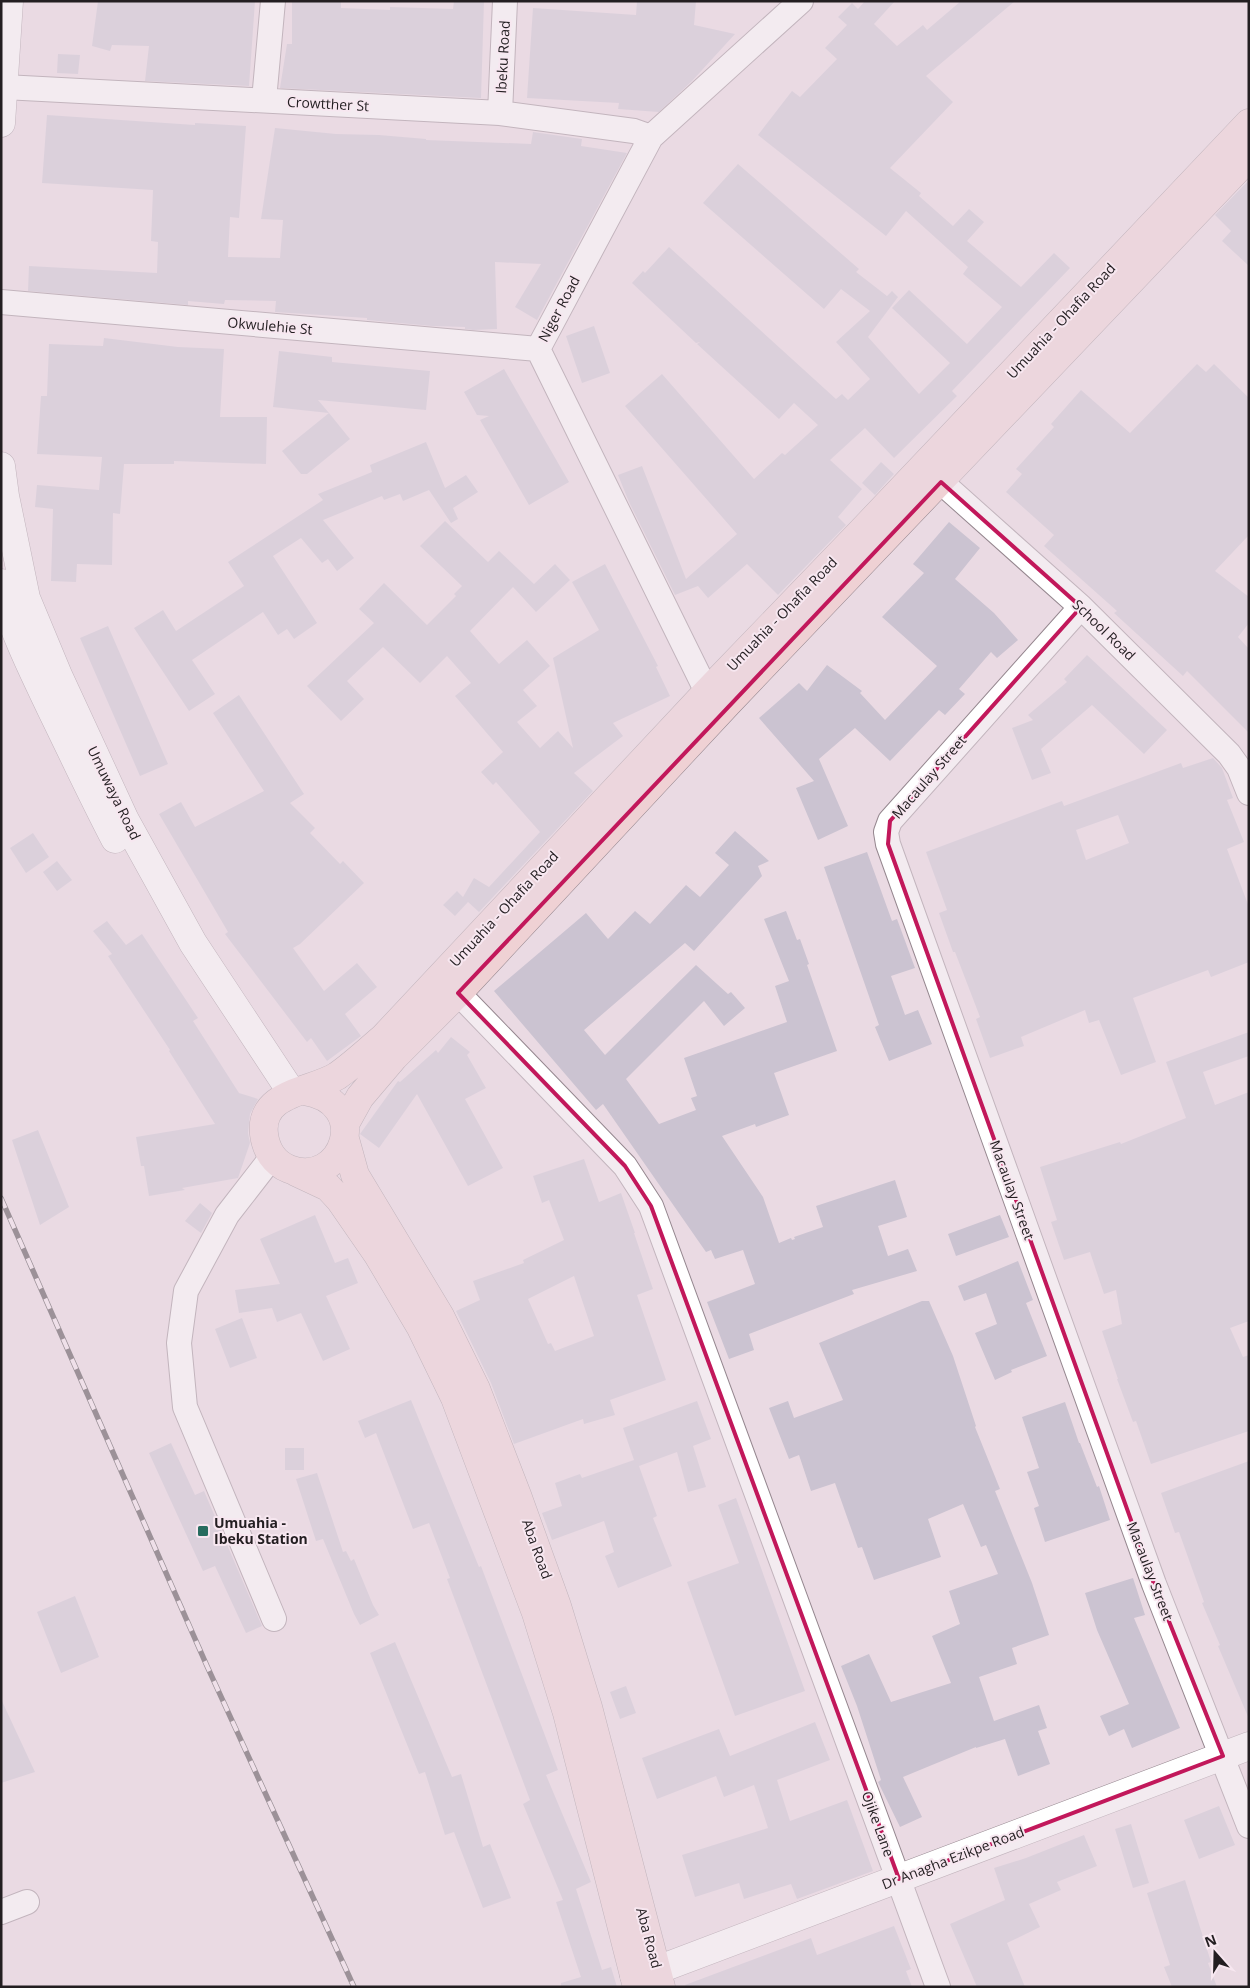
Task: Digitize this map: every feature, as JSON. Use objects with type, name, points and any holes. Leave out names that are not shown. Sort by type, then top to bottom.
[{"type":"main road","name":"Umuahia - Ohafia Road","points":[[291,1095],[336,1076],[384,1038],[707,692],[1249,122]]},
{"type":"main road","name":"Umuahia - Ohafia Road","points":[[345,1131],[360,1097],[388,1063],[458,993],[727,704],[1249,158]]},
{"type":"main road","points":[[318,1093],[330,1100],[340,1111],[345,1131],[340,1151],[332,1161],[322,1168],[309,1172],[296,1172],[283,1166],[272,1157],[265,1144],[263,1129],[267,1114],[291,1095],[318,1093]]},
{"type":"main road","name":"Aba Road","points":[[345,1131],[355,1175],[440,1316],[476,1389],[557,1606],[588,1707],[647,1980]]},
{"type":"main road","name":"Aba Road","points":[[296,1172],[328,1187],[340,1200],[378,1255],[420,1326],[455,1398],[533,1604],[565,1704],[647,1980]]},
{"type":"street","points":[[1,123],[10,1]]},
{"type":"street","points":[[264,100],[273,1]]},
{"type":"street","name":"Ibeku Road","points":[[500,113],[506,1]]},
{"type":"street","name":"Niger Road","points":[[707,692],[538,349],[651,137],[801,1]]},
{"type":"street","name":"Crowtther St","points":[[4,87],[500,113],[634,131],[651,137]]},
{"type":"street","name":"Okwulehie St","points":[[1,302],[538,349]]},
{"type":"street","name":"Umuwaya Road","points":[[1,466],[5,496],[26,598],[62,684],[125,820],[193,943],[291,1095]]},
{"type":"street","name":"School Road","points":[[940,482],[1081,607],[1229,754],[1239,768],[1249,793]]},
{"type":"street","name":"Umuwaya Road","points":[[1,583],[5,601],[37,679],[98,806],[181,959],[291,1095]]},
{"type":"street","name":"Macaulay Street","points":[[1081,607],[890,821],[886,832],[888,844],[1154,1584],[1249,1826]]},
{"type":"street","name":"Ojike Lane","points":[[458,993],[625,1166],[651,1206],[938,1987]]},
{"type":"street","points":[[272,1157],[227,1214],[186,1291],[179,1343],[185,1407],[274,1618]]},
{"type":"street","name":"Dr Anagha Ezikpe Road","points":[[647,1980],[899,1879],[1249,1746]]},
{"type":"street","points":[[1,1912],[27,1902]]},
{"type":"highlighted area","points":[[941,482],[1081,607],[890,821],[888,844],[1154,1584],[1223,1756],[899,1879],[651,1206],[625,1166],[458,993]]},
{"type":"building","points":[[98,1],[255,1],[249,86],[145,81],[149,46],[112,45],[110,51],[92,46]]},
{"type":"building","points":[[292,1],[341,1],[341,8],[390,10],[390,7],[453,9],[454,1],[484,1],[481,98],[280,88],[287,44],[292,44]]},
{"type":"building","points":[[637,1],[696,1],[694,25],[735,34],[692,81],[659,112],[618,109],[619,103],[527,98],[533,8],[636,15]]},
{"type":"building","points":[[865,1],[895,1],[874,24],[897,46],[923,25],[927,30],[961,1],[1015,1],[926,76],[953,102],[890,168],[921,193],[919,196],[953,226],[969,209],[984,222],[967,241],[1021,287],[1054,253],[1070,268],[952,391],[957,396],[894,458],[865,428],[830,460],[862,489],[838,517],[846,525],[778,595],[747,564],[708,598],[698,586],[675,595],[629,502],[618,475],[642,466],[686,579],[737,534],[625,406],[662,374],[754,479],[782,453],[785,455],[818,425],[794,403],[779,419],[697,344],[700,342],[696,343],[632,283],[643,271],[645,273],[669,247],[836,399],[842,394],[848,400],[870,379],[836,342],[870,311],[841,289],[824,309],[703,203],[738,164],[859,269],[856,272],[887,296],[892,291],[898,297],[868,337],[919,394],[950,363],[892,308],[909,290],[967,344],[1002,307],[963,274],[968,267],[906,211],[886,236],[758,135],[792,91],[800,97],[837,59],[825,48],[847,25],[838,17],[852,3],[858,9]]},
{"type":"building","points":[[58,54],[80,55],[78,74],[57,73]]},
{"type":"building","points":[[47,115],[195,125],[195,123],[246,126],[239,218],[230,217],[228,257],[280,258],[283,220],[261,219],[275,128],[426,140],[531,144],[533,132],[582,139],[581,146],[627,153],[537,320],[515,307],[541,264],[495,262],[497,329],[473,330],[465,329],[465,327],[432,326],[367,320],[367,318],[275,312],[276,301],[225,300],[224,304],[188,301],[188,305],[28,291],[29,266],[157,273],[158,242],[151,241],[153,190],[42,183]]},
{"type":"building","points":[[1249,180],[1249,266],[1222,241],[1231,231],[1215,215]]},
{"type":"building","points":[[594,326],[610,373],[582,383],[566,336]]},
{"type":"building","points":[[104,338],[178,347],[224,349],[220,417],[267,417],[266,464],[174,461],[174,464],[124,464],[120,514],[113,513],[112,565],[77,564],[76,582],[51,581],[53,509],[35,507],[37,485],[99,490],[102,457],[37,454],[41,396],[47,396],[49,344],[103,346]]},
{"type":"building","points":[[279,351],[332,357],[332,362],[430,371],[426,410],[318,400],[329,413],[273,407]]},
{"type":"building","points":[[1197,364],[1206,372],[1214,364],[1249,398],[1249,535],[1215,571],[1249,597],[1249,623],[1238,637],[1249,649],[1249,733],[1187,671],[1183,676],[1114,613],[1117,611],[1044,546],[1054,535],[1006,492],[1022,474],[1016,469],[1054,427],[1051,424],[1081,390],[1130,433]]},
{"type":"building","points":[[504,369],[569,482],[529,505],[480,420],[489,416],[477,415],[464,392]]},
{"type":"building","points":[[329,413],[350,439],[307,474],[301,474],[282,451]]},
{"type":"building","points":[[426,442],[445,488],[466,475],[478,492],[453,508],[458,519],[451,523],[429,490],[403,501],[400,494],[384,500],[382,496],[323,520],[354,558],[337,571],[328,559],[322,563],[301,538],[273,556],[317,623],[294,639],[287,629],[278,635],[263,612],[192,660],[215,694],[189,711],[134,628],[163,610],[176,631],[244,586],[228,562],[323,500],[318,494],[372,472],[370,465]]},
{"type":"building","points":[[881,462],[894,474],[875,495],[862,483]]},
{"type":"building","points":[[445,521],[488,562],[499,551],[534,584],[555,564],[570,580],[536,612],[513,587],[470,631],[499,664],[527,640],[550,666],[523,690],[537,706],[517,722],[540,748],[558,731],[573,748],[553,658],[599,630],[572,582],[605,564],[658,666],[656,667],[670,696],[613,723],[623,736],[574,773],[593,791],[479,912],[468,902],[455,916],[443,905],[457,891],[463,897],[474,878],[489,887],[540,832],[496,782],[493,785],[481,772],[503,752],[455,696],[471,683],[447,656],[420,683],[383,647],[347,681],[364,699],[341,721],[307,686],[374,623],[359,609],[384,583],[427,625],[456,596],[454,594],[462,586],[420,546]]},
{"type":"building","points":[[949,522],[980,548],[955,579],[994,613],[1018,640],[997,658],[991,652],[959,689],[965,694],[945,715],[939,710],[890,761],[855,728],[819,759],[848,826],[818,840],[796,788],[814,781],[759,718],[799,683],[807,691],[827,665],[862,691],[860,693],[885,720],[937,666],[882,617],[924,573],[913,564]]},
{"type":"building","points":[[108,626],[168,764],[140,776],[80,638]]},
{"type":"building","points":[[1087,655],[1167,730],[1144,754],[1092,705],[1041,749],[1051,773],[1032,780],[1012,728],[1033,720],[1028,715],[1067,682],[1064,679]]},
{"type":"building","points":[[239,695],[304,794],[290,803],[315,828],[310,833],[340,864],[343,861],[364,883],[300,944],[293,948],[324,991],[357,963],[377,987],[345,1014],[361,1036],[327,1061],[311,1038],[307,1042],[225,934],[228,932],[159,814],[181,802],[195,827],[264,791],[213,713]]},
{"type":"building","points":[[1213,758],[1222,768],[1233,798],[1227,800],[1244,842],[1227,849],[1249,907],[1249,962],[1211,977],[1208,970],[1133,998],[1156,1062],[1121,1075],[1099,1020],[1089,1023],[1085,1010],[1021,1037],[1024,1046],[990,1058],[976,1019],[980,1017],[939,913],[947,910],[926,852],[1062,801],[1064,806],[1181,763],[1183,768]],"holes":[[[1118,815],[1129,843],[1086,860],[1076,830]]]},
{"type":"building","points":[[735,831],[769,861],[758,866],[762,876],[694,951],[685,943],[584,1030],[605,1055],[696,965],[728,994],[731,992],[745,1008],[724,1026],[704,1001],[626,1079],[659,1124],[696,1110],[691,1098],[697,1096],[684,1058],[787,1022],[775,986],[789,981],[764,919],[786,911],[797,940],[800,939],[809,964],[807,965],[837,1051],[774,1073],[789,1115],[756,1127],[755,1124],[722,1136],[763,1197],[779,1243],[791,1238],[792,1240],[795,1239],[794,1237],[823,1227],[816,1206],[895,1180],[907,1217],[878,1226],[888,1256],[908,1249],[917,1271],[852,1290],[854,1294],[749,1334],[754,1350],[729,1359],[707,1302],[755,1284],[743,1250],[715,1259],[711,1250],[706,1252],[603,1104],[596,1110],[494,991],[586,913],[608,939],[635,911],[650,924],[686,885],[700,897],[729,865],[715,853]]},
{"type":"building","points":[[33,833],[49,857],[26,873],[10,848]]},
{"type":"building","points":[[867,852],[892,921],[897,919],[915,968],[891,976],[905,1015],[918,1010],[932,1044],[889,1061],[875,1027],[879,1025],[824,867]]},
{"type":"building","points":[[57,861],[72,880],[57,891],[43,872]]},
{"type":"building","points":[[107,921],[126,945],[142,934],[198,1018],[193,1021],[239,1093],[258,1099],[250,1114],[248,1133],[250,1143],[238,1178],[149,1196],[144,1166],[141,1166],[136,1137],[215,1124],[170,1050],[108,956],[112,954],[93,931]]},
{"type":"building","points":[[1249,1032],[1249,1056],[1203,1072],[1215,1105],[1249,1092],[1249,1321],[1230,1328],[1243,1357],[1249,1355],[1249,1431],[1151,1464],[1136,1421],[1133,1422],[1117,1379],[1102,1331],[1122,1324],[1116,1290],[1104,1294],[1090,1252],[1064,1260],[1051,1222],[1057,1220],[1040,1167],[1120,1142],[1121,1144],[1186,1118],[1166,1062]]},
{"type":"building","points":[[451,1037],[470,1052],[467,1055],[486,1088],[465,1099],[503,1168],[468,1186],[417,1094],[379,1148],[360,1134],[398,1081],[400,1082],[436,1050],[438,1053]]},
{"type":"building","points":[[38,1130],[69,1207],[40,1225],[12,1140]]},
{"type":"building","points":[[584,1159],[599,1202],[621,1193],[653,1289],[637,1295],[666,1380],[610,1400],[615,1415],[584,1424],[583,1419],[514,1444],[491,1383],[456,1311],[480,1300],[473,1281],[524,1263],[523,1260],[564,1240],[549,1200],[542,1203],[533,1176]],"holes":[[[574,1276],[594,1336],[555,1351],[551,1343],[548,1344],[528,1299]]]},
{"type":"building","points":[[200,1203],[212,1213],[201,1233],[185,1221]]},
{"type":"building","points":[[315,1215],[335,1263],[348,1258],[358,1283],[326,1296],[350,1349],[323,1361],[301,1313],[277,1322],[272,1308],[239,1313],[235,1290],[280,1284],[260,1239]]},
{"type":"building","points":[[1000,1215],[1009,1237],[956,1256],[948,1234]]},
{"type":"building","points":[[1018,1261],[1033,1300],[1026,1303],[1047,1356],[1011,1370],[1012,1372],[995,1380],[975,1333],[997,1324],[986,1293],[964,1301],[958,1286]]},
{"type":"building","points":[[922,1301],[929,1301],[953,1356],[975,1427],[1000,1489],[995,1491],[1032,1583],[1049,1635],[1012,1648],[1017,1664],[979,1677],[994,1721],[1039,1705],[1047,1728],[1038,1731],[1050,1764],[1018,1776],[1005,1739],[976,1747],[903,1777],[922,1817],[900,1827],[878,1782],[881,1780],[857,1706],[841,1666],[869,1654],[891,1702],[951,1683],[932,1636],[960,1624],[949,1591],[998,1574],[986,1545],[981,1547],[963,1504],[928,1519],[941,1557],[874,1580],[862,1547],[858,1548],[835,1483],[811,1491],[799,1455],[789,1459],[769,1408],[788,1401],[794,1418],[843,1400],[819,1343]]},
{"type":"building","points":[[242,1318],[257,1358],[230,1368],[215,1329]]},
{"type":"building","points":[[411,1400],[479,1567],[481,1566],[558,1770],[546,1775],[591,1882],[576,1889],[602,1970],[611,1967],[617,1987],[561,1987],[561,1983],[581,1977],[556,1902],[563,1900],[523,1804],[530,1800],[447,1579],[450,1578],[429,1523],[413,1529],[376,1433],[365,1438],[358,1421]]},
{"type":"building","points":[[697,1401],[711,1439],[693,1446],[706,1487],[688,1492],[677,1452],[639,1466],[657,1516],[653,1518],[672,1566],[618,1588],[605,1556],[614,1552],[604,1521],[552,1540],[542,1513],[562,1506],[555,1483],[580,1474],[582,1478],[634,1460],[623,1428]]},
{"type":"building","points":[[1065,1402],[1079,1443],[1097,1487],[1099,1486],[1110,1520],[1045,1542],[1034,1508],[1039,1506],[1027,1472],[1039,1468],[1022,1417]]},
{"type":"building","points":[[171,1443],[195,1495],[204,1491],[262,1626],[246,1633],[215,1566],[203,1571],[149,1453]]},
{"type":"building","points":[[285,1448],[304,1448],[304,1470],[285,1470]]},
{"type":"building","points":[[1249,1461],[1249,1719],[1218,1646],[1220,1645],[1202,1603],[1204,1602],[1179,1532],[1175,1533],[1161,1493]]},
{"type":"building","points":[[317,1473],[343,1552],[346,1551],[351,1561],[354,1559],[379,1615],[360,1625],[323,1539],[316,1541],[296,1479]]},
{"type":"building","points":[[736,1498],[805,1691],[735,1716],[687,1582],[739,1563],[718,1505]]},
{"type":"building","points":[[1133,1578],[1145,1615],[1134,1618],[1180,1728],[1132,1748],[1124,1729],[1109,1736],[1100,1716],[1129,1704],[1097,1630],[1085,1593]]},
{"type":"building","points":[[75,1596],[99,1657],[61,1673],[37,1612]]},
{"type":"building","points":[[395,1642],[452,1777],[461,1774],[483,1847],[490,1844],[511,1898],[483,1908],[454,1832],[445,1835],[425,1772],[419,1774],[370,1653]]},
{"type":"building","points":[[626,1686],[636,1713],[620,1719],[610,1692]]},
{"type":"building","points":[[1,1699],[35,1772],[1,1783]]},
{"type":"building","points":[[815,1722],[830,1760],[777,1780],[790,1821],[847,1800],[873,1871],[797,1899],[791,1884],[744,1899],[739,1883],[695,1897],[682,1855],[768,1828],[754,1785],[724,1797],[716,1776],[657,1799],[642,1758],[719,1729],[730,1756]]},
{"type":"building","points":[[1219,1806],[1235,1845],[1199,1859],[1184,1820]]},
{"type":"building","points":[[1131,1824],[1149,1883],[1133,1888],[1115,1829]]},
{"type":"building","points":[[1084,1835],[1097,1866],[1057,1882],[1061,1890],[1029,1904],[1040,1927],[1007,1943],[1025,1987],[977,1987],[950,1924],[1005,1900],[994,1868],[1026,1858]]},
{"type":"building","points":[[1185,1880],[1211,1962],[1208,1963],[1217,1987],[1172,1987],[1164,1967],[1170,1965],[1147,1893]]},
{"type":"building","points":[[894,1926],[911,1969],[906,1971],[912,1987],[686,1987],[685,1985],[811,1938],[817,1955]]},
{"type":"railway","points":[[1,1198],[207,1666],[354,1987]]},
{"type":"place","name":"Umuahia - Ibeku Station","points":[[203,1531]]}]
